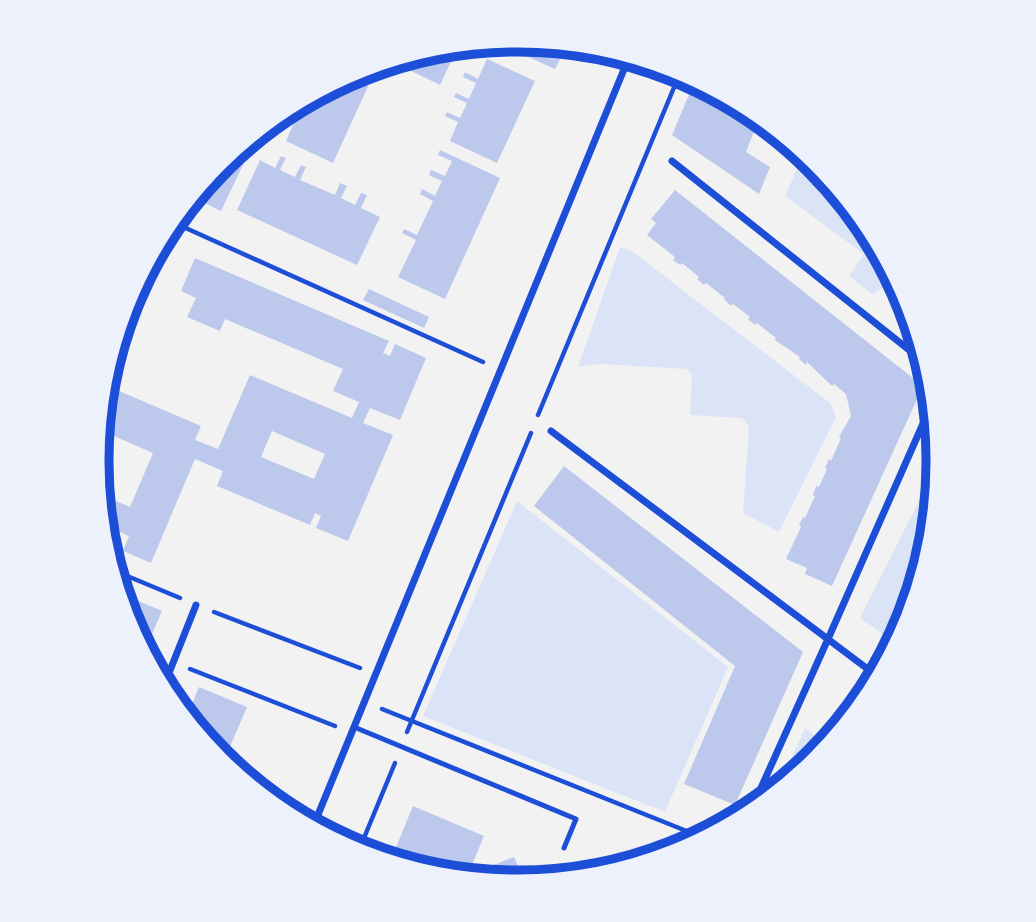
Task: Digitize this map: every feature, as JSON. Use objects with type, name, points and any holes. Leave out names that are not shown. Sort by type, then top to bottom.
[{"type":"street","points":[[317,817],[625,66]]},
{"type":"street","points":[[673,162],[912,351]]},
{"type":"street","points":[[759,791],[924,420]]},
{"type":"street","points":[[551,431],[869,670]]},
{"type":"street","points":[[169,673],[196,605]]},
{"type":"lane","points":[[352,730],[401,747],[576,819],[564,848]]},
{"type":"path","points":[[364,839],[675,85]]},
{"type":"path","points":[[183,227],[500,369]]},
{"type":"path","points":[[144,299],[158,268]]},
{"type":"path","points":[[126,575],[375,674]]},
{"type":"path","points":[[173,663],[352,730]]},
{"type":"path","points":[[364,702],[688,832]]},
{"type":"shaded area","points":[[799,165],[825,192],[858,234],[886,285],[873,295],[849,276],[864,254],[785,196]]},
{"type":"shaded area","points":[[620,247],[633,252],[830,403],[836,417],[779,532],[743,513],[749,427],[742,418],[690,415],[692,373],[686,369],[600,364],[578,367]]},
{"type":"shaded area","points":[[926,487],[913,567],[886,637],[860,618]]},
{"type":"shaded area","points":[[517,501],[728,667],[665,812],[423,716]]},
{"type":"shaded area","points":[[805,728],[818,738],[787,768]]},
{"type":"building","points":[[518,52],[555,54],[561,57],[555,69]]},
{"type":"building","points":[[453,58],[440,85],[405,68]]},
{"type":"building","points":[[487,59],[535,81],[497,163],[450,141],[458,122],[445,116],[447,112],[460,118],[467,103],[454,97],[456,93],[469,99],[476,83],[463,77],[465,72],[478,79]]},
{"type":"building","points":[[370,82],[333,163],[286,141],[296,118],[337,95]]},
{"type":"building","points":[[691,91],[745,121],[755,128],[746,152],[770,167],[759,194],[672,135]]},
{"type":"building","points":[[440,150],[500,178],[445,299],[398,277],[416,240],[402,233],[404,229],[417,235],[433,201],[420,194],[422,189],[435,196],[442,181],[429,175],[431,170],[445,176],[452,161],[438,155]]},
{"type":"building","points":[[247,155],[221,211],[203,202]]},
{"type":"building","points":[[281,156],[286,158],[280,170],[295,177],[301,165],[306,167],[300,180],[335,195],[340,183],[347,186],[341,198],[355,205],[361,193],[367,195],[361,208],[380,217],[357,265],[237,210],[260,160],[275,168]]},
{"type":"building","points":[[675,190],[919,383],[921,391],[832,586],[805,574],[807,568],[786,559],[801,527],[799,525],[815,496],[816,486],[819,487],[829,459],[831,461],[841,438],[839,437],[851,416],[846,394],[834,384],[832,386],[807,362],[806,365],[800,357],[775,340],[776,338],[757,323],[755,325],[748,319],[750,317],[733,304],[731,306],[706,283],[704,285],[697,279],[699,277],[682,263],[680,265],[673,260],[675,257],[647,235],[656,223],[651,219]]},
{"type":"building","points":[[195,258],[389,341],[383,353],[390,356],[395,344],[426,358],[400,420],[370,408],[363,423],[393,435],[348,541],[316,528],[321,516],[315,513],[310,525],[217,486],[223,471],[195,459],[151,563],[123,551],[129,536],[118,531],[116,535],[111,499],[130,507],[153,453],[114,436],[110,446],[116,390],[201,426],[195,440],[218,449],[250,375],[352,418],[359,402],[333,391],[343,369],[225,319],[220,331],[187,317],[196,298],[181,291]],"holes":[[[272,431],[325,454],[314,479],[261,457]]]},
{"type":"building","points":[[369,289],[429,317],[424,328],[363,300]]},
{"type":"building","points":[[564,466],[803,652],[735,805],[684,784],[735,666],[534,506]]},
{"type":"building","points":[[134,599],[162,611],[150,638]]},
{"type":"building","points":[[199,687],[247,707],[229,750],[211,730],[191,706]]},
{"type":"building","points":[[413,806],[484,836],[471,867],[438,862],[395,850]]},
{"type":"building","points":[[514,857],[519,868],[492,869],[491,866]]}]
